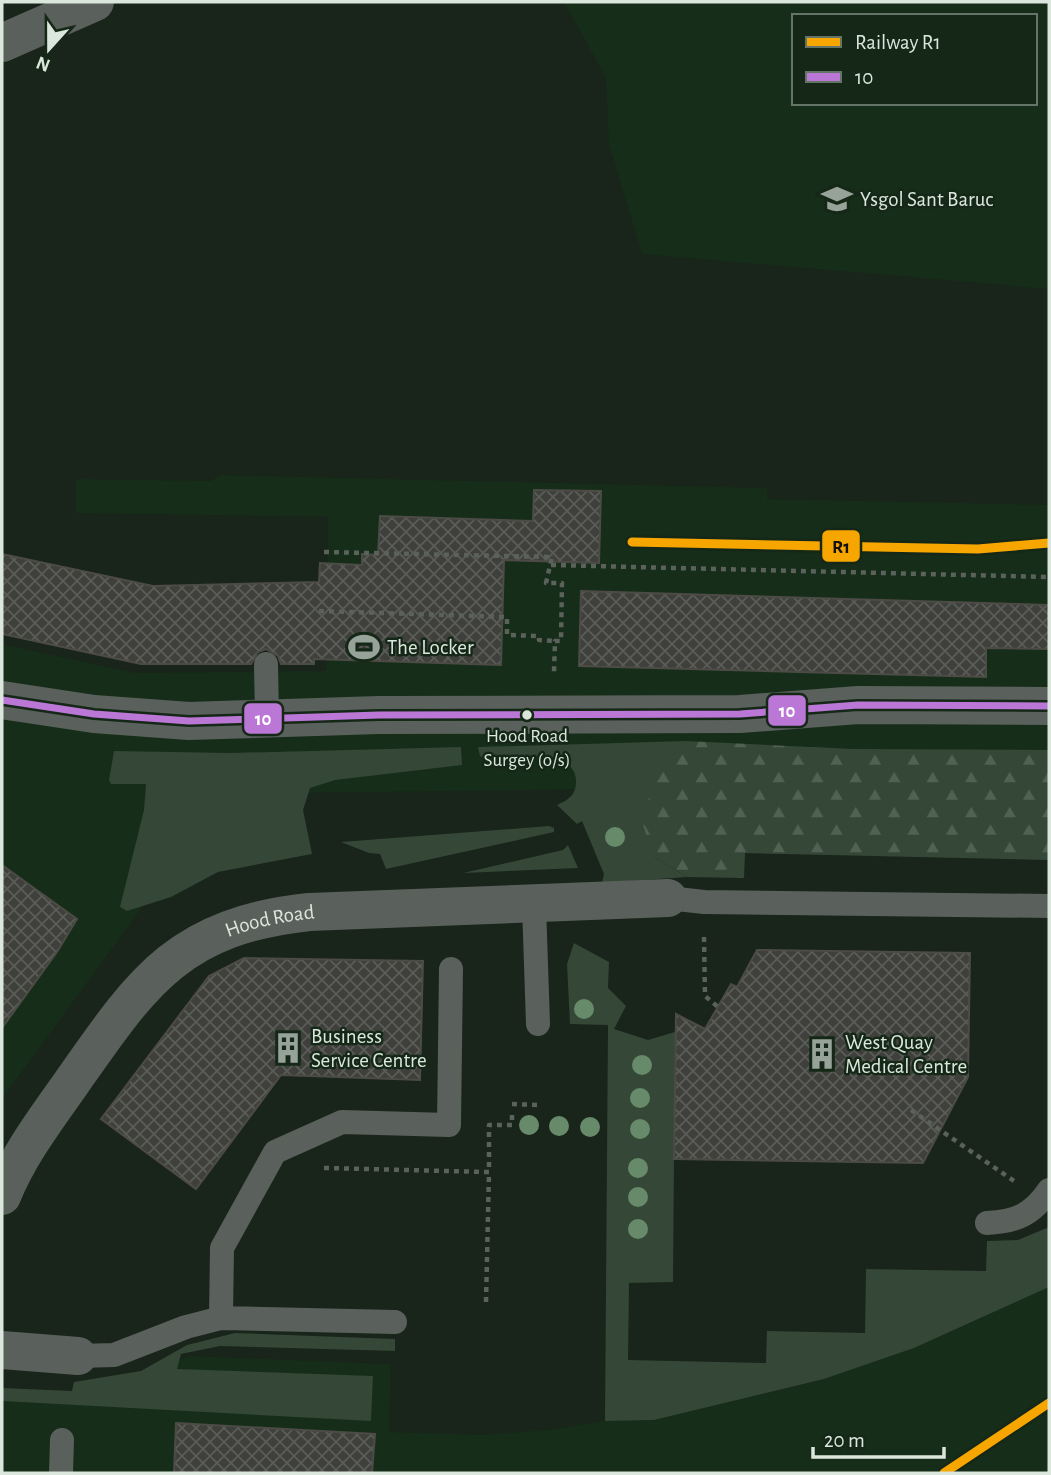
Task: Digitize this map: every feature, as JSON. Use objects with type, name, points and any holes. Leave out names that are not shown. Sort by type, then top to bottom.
[{"type":"street","points":[[2,43],[95,2]]},
{"type":"street","points":[[2,699],[129,717],[189,721],[740,714],[858,705],[1049,706]]},
{"type":"street","name":"Hood Road","points":[[2,1196],[24,1150],[122,1010],[173,959],[211,935],[270,916],[309,912],[686,900]]},
{"type":"street","points":[[2,1350],[78,1356]]},
{"type":"lane","points":[[266,664],[267,718]]},
{"type":"lane","points":[[686,900],[1049,905]]},
{"type":"lane","points":[[534,905],[538,1024]]},
{"type":"lane","points":[[221,1318],[222,1248],[275,1152],[342,1122],[449,1125],[451,969]]},
{"type":"lane","points":[[987,1223],[1009,1222],[1035,1209],[1046,1195]]},
{"type":"lane","points":[[78,1356],[114,1355],[186,1327],[221,1318],[395,1322]]},
{"type":"lane","points":[[61,1473],[62,1440]]},
{"type":"path","points":[[318,611],[507,617],[507,635],[539,636],[539,640],[561,641],[562,583],[546,583],[547,571],[551,571],[552,557],[324,552]]},
{"type":"path","points":[[551,565],[1049,577]]},
{"type":"path","points":[[553,715],[555,641]]},
{"type":"path","points":[[686,900],[705,996],[718,1007]]},
{"type":"path","points":[[512,1104],[538,1105]]},
{"type":"path","points":[[911,1110],[1046,1195]]},
{"type":"path","points":[[486,1302],[488,1172]]},
{"type":"shaded area","name":"Ysgol Sant Baruc","points":[[564,2],[1049,2],[1049,289],[642,254],[609,145],[606,78]]},
{"type":"shaded area","points":[[220,475],[767,488],[767,499],[1049,505],[1049,783],[225,794],[2,1099],[2,644],[135,673],[326,671],[328,517],[76,513],[76,479],[211,481]]},
{"type":"shaded area","points":[[1049,1287],[1049,1473],[2,1473],[2,1392],[71,1395],[120,1384],[190,1356],[391,1364],[389,1432],[483,1435],[547,1430],[605,1421],[654,1420],[824,1379],[914,1348]]},
{"type":"green space","points":[[686,741],[657,771],[654,857],[687,877],[602,883],[604,874],[582,821],[577,824],[557,805],[568,799],[575,790],[573,771],[566,763],[525,756],[486,759],[480,756],[478,747]]},
{"type":"green space","points":[[686,741],[853,749],[1049,750],[1049,860],[745,853],[744,878],[687,877],[654,857],[642,822],[657,769]]},
{"type":"green space","points":[[461,747],[462,765],[335,780],[310,788],[303,810],[312,854],[218,872],[171,897],[127,911],[120,907],[144,810],[146,784],[111,784],[109,780],[114,751],[230,753]]},
{"type":"green space","points":[[549,826],[554,828],[554,832],[386,869],[380,854],[369,853],[341,842]]},
{"type":"green space","points":[[568,845],[578,868],[463,873],[563,850]]},
{"type":"green space","points":[[574,943],[609,962],[608,988],[626,1006],[614,1029],[648,1040],[675,1032],[673,1282],[629,1283],[628,1360],[766,1363],[767,1331],[865,1333],[866,1269],[986,1271],[987,1241],[1018,1240],[1049,1227],[1049,1287],[914,1348],[824,1379],[654,1420],[605,1421],[608,1025],[570,1024],[567,964]]},
{"type":"green space","points":[[235,1333],[395,1339],[395,1351],[220,1346],[181,1354],[177,1369],[373,1376],[371,1421],[2,1401],[2,1388],[72,1391],[74,1382],[141,1371],[187,1345]]},
{"type":"building","points":[[534,490],[601,491],[599,563],[504,560],[501,665],[314,659],[314,664],[281,664],[278,656],[266,649],[258,652],[251,664],[141,664],[2,634],[2,554],[153,586],[319,582],[320,563],[362,565],[362,554],[378,555],[380,516],[533,521]]},
{"type":"building","points":[[581,591],[1049,605],[1049,649],[986,648],[986,677],[579,666]]},
{"type":"building","points":[[2,865],[77,919],[57,952],[2,1028]]},
{"type":"building","name":"West Quay Medical Centre","points":[[757,950],[970,953],[968,1077],[923,1163],[674,1159],[676,1014],[705,1029],[731,984],[737,987]]},
{"type":"building","name":"Business Service Centre","points":[[244,958],[423,961],[420,1080],[281,1075],[196,1189],[101,1119],[209,976]]},
{"type":"building","points":[[176,1423],[375,1434],[372,1473],[174,1473]]},
{"type":"rail line","name":"R1","points":[[632,542],[978,549],[1049,543]]},
{"type":"rail line","name":"R1","points":[[944,1473],[1049,1403]]},
{"type":"transit line","name":"10","points":[[2,700],[94,714],[189,721],[379,715],[740,714],[858,705],[1049,706]]},
{"type":"place","name":"Ysgol Sant Baruc","points":[[837,199]]},
{"type":"place","name":"The Locker","points":[[364,647]]},
{"type":"place","name":"Hood Road Surgey (o/s)","points":[[527,715]]},
{"type":"place","name":"Business Service Centre","points":[[288,1048]]},
{"type":"place","name":"West Quay Medical Centre","points":[[822,1054]]}]
